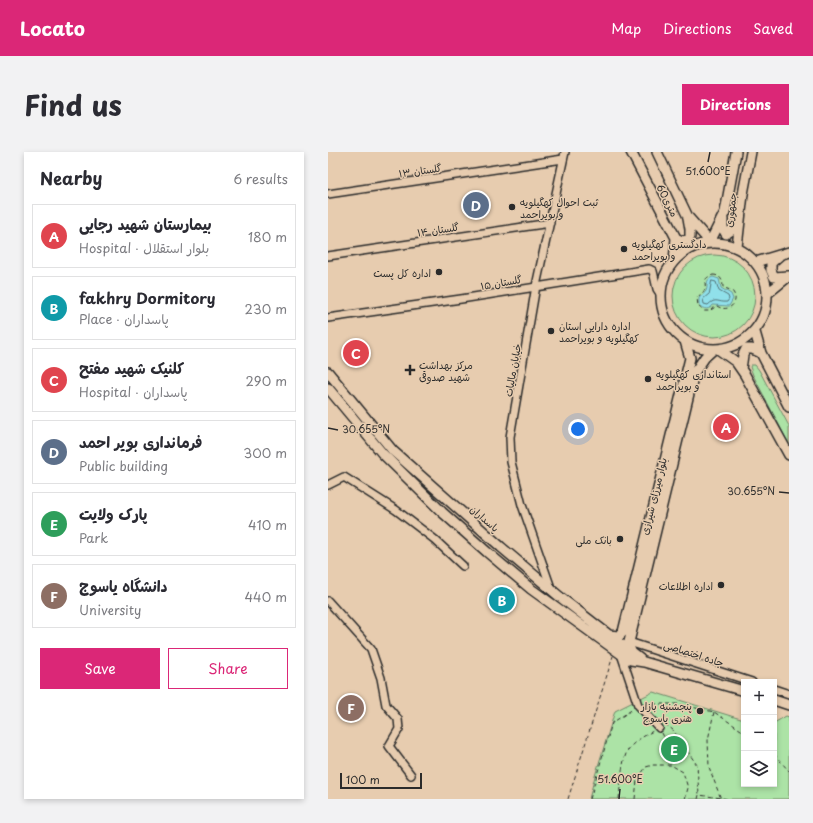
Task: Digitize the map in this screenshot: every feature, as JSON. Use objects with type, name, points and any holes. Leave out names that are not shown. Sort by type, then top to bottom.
[{"type":"main road","name":"60متری","points":[[631,152],[676,238]]},
{"type":"main road","name":"60متری","points":[[657,152],[688,217],[710,242]]},
{"type":"main road","name":"جمهوری","points":[[710,242],[724,212],[736,152]]},
{"type":"main road","name":"جمهوری","points":[[737,247],[743,194],[751,152]]},
{"type":"main road","points":[[724,212],[723,229],[726,234],[732,230],[740,215]]},
{"type":"main road","points":[[674,260],[676,238],[682,241],[688,240],[690,237],[688,217]]},
{"type":"main road","points":[[710,242],[728,244],[737,247],[756,262],[765,277],[768,293],[765,314],[761,323],[754,332],[747,339],[738,344],[728,348],[702,348],[685,340],[675,332],[667,321],[661,304],[664,276],[674,260],[690,248],[700,244],[710,242]]},
{"type":"main road","points":[[756,262],[789,252]]},
{"type":"main road","points":[[779,256],[771,263],[771,270],[774,277],[788,276]]},
{"type":"main road","points":[[768,293],[788,276]]},
{"type":"main road","points":[[754,332],[761,353],[789,407]]},
{"type":"main road","name":"بلوار میرزای شیرازی","points":[[608,635],[619,636],[623,632],[690,358],[685,340]]},
{"type":"main road","points":[[741,369],[743,355],[746,349],[752,348],[761,353]]},
{"type":"main road","points":[[716,349],[736,362],[741,369],[789,455]]},
{"type":"main road","name":"بلوار میرزای شیرازی","points":[[632,654],[628,645],[694,373],[705,357],[716,349]]},
{"type":"main road","points":[[690,358],[694,351],[705,357]]},
{"type":"main road","name":"پاسداران","points":[[328,372],[393,451],[560,597],[644,662]]},
{"type":"main road","name":"پاسداران","points":[[328,388],[382,452],[442,512],[531,589],[570,618],[631,660],[644,662],[741,690]]},
{"type":"main road","points":[[551,603],[559,603],[561,601],[560,597]]},
{"type":"main road","points":[[570,618],[568,613],[570,610],[572,608],[576,610]]},
{"type":"main road","points":[[777,701],[789,705]]},
{"type":"street","name":"گلستان ۱۳","points":[[328,194],[564,156]]},
{"type":"street","name":"خیابان مالیات","points":[[551,588],[522,505],[511,462],[510,437],[536,286],[564,156]]},
{"type":"street","name":"گلستان ۱۴","points":[[328,256],[550,223]]},
{"type":"street","name":"گلستان ۱۵","points":[[328,318],[650,269],[653,271],[656,289],[661,295]]},
{"type":"street","points":[[328,485],[344,477],[396,510],[434,539],[463,566]]},
{"type":"street","points":[[328,601],[371,649],[381,678],[386,705],[398,719],[399,729],[389,746],[411,775]]},
{"type":"street","name":"جاده اختصاصی","points":[[629,642],[743,679]]},
{"type":"street","points":[[618,652],[638,705],[660,725]]},
{"type":"street","points":[[777,690],[789,694]]},
{"type":"path","points":[[713,275],[720,277],[723,287],[732,291],[735,298],[733,305],[730,308],[724,309],[717,306],[712,310],[704,311],[697,304],[698,296],[705,289],[705,280],[708,276],[713,275]]},
{"type":"path","points":[[568,799],[618,652]]},
{"type":"path","points":[[714,712],[708,740],[709,767],[721,798]]},
{"type":"path","points":[[660,725],[668,745],[671,765]]},
{"type":"path","points":[[660,725],[673,730],[697,765],[698,799]]},
{"type":"path","points":[[619,799],[621,778],[627,750],[639,739],[660,725]]},
{"type":"path","points":[[777,757],[789,771]]},
{"type":"path","points":[[635,799],[637,780],[646,767],[653,765],[671,765],[684,772],[688,788],[685,799]]},
{"type":"path","points":[[699,795],[729,799]]},
{"type":"green space","points":[[714,255],[730,258],[743,267],[752,280],[755,296],[752,312],[743,325],[730,334],[714,337],[698,334],[685,325],[676,312],[673,296],[676,280],[685,267],[698,258]]},
{"type":"green space","points":[[751,365],[755,365],[759,370],[789,426],[789,444],[753,375],[750,367]]},
{"type":"green space","points":[[653,692],[741,719],[741,787],[777,787],[777,721],[786,716],[789,717],[789,799],[589,799],[615,711]]},
{"type":"water","points":[[713,277],[719,279],[721,288],[731,294],[733,299],[729,306],[713,305],[706,309],[699,305],[699,298],[706,291],[710,278]]},
{"type":"place","name":"فرمانداری بویر احمد","points":[[476,205]]},
{"type":"place","name":"ثبت احوال کهگیلویه و بویراحمد","points":[[512,207]]},
{"type":"place","name":"دادگستری کهگیلویه و بویراحمد","points":[[624,249]]},
{"type":"place","name":"اداره کل پست","points":[[439,272]]},
{"type":"place","name":"اداره دارایی استان کهگیلویه و بویراحمد","points":[[551,331]]},
{"type":"place","name":"کلنیک شهید مفتح","points":[[356,353]]},
{"type":"place","name":"مرکز بهداشت شهید صدوقی","points":[[410,370]]},
{"type":"place","name":"استانداری کهگیلویه و بویراحمد","points":[[648,379]]},
{"type":"place","name":"بیمارستان شهید رجایی","points":[[726,427]]},
{"type":"place","name":"بانک ملی","points":[[620,539]]},
{"type":"place","name":"اداره اطلاعات","points":[[721,585]]},
{"type":"place","name":"fakhry Dormitory","points":[[502,600]]},
{"type":"place","name":"دانشگاه یاسوج","points":[[351,708]]},
{"type":"place","name":"پنجشنبه بازار هنری یاسوج","points":[[700,711]]},
{"type":"place","name":"پارک ولایت","points":[[674,749]]}]
